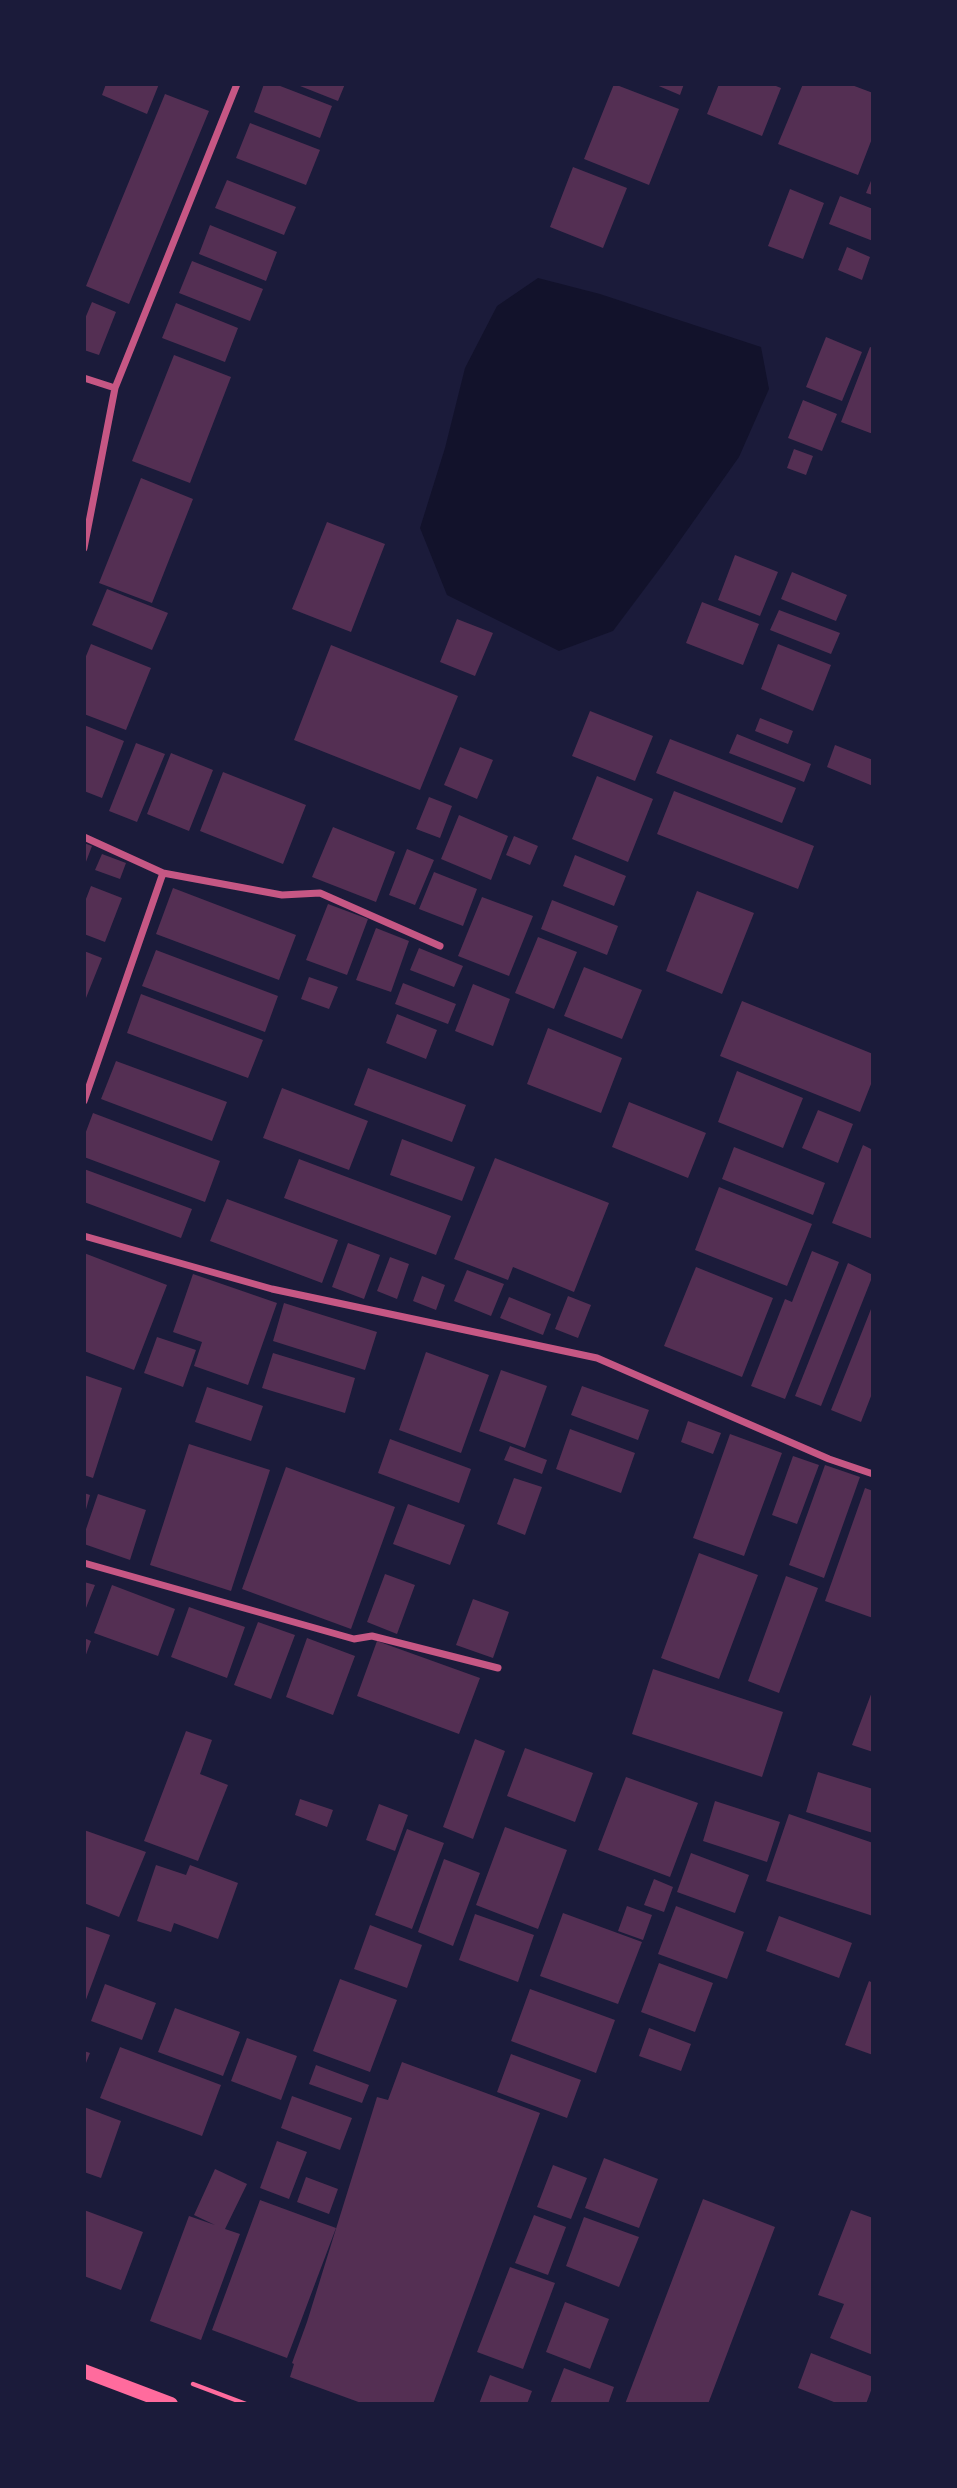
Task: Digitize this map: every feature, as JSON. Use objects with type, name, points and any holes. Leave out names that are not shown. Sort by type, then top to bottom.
[{"type":"main road","points":[[84,2371],[171,2404]]},
{"type":"street","points":[[84,548],[115,388],[237,84]]},
{"type":"street","points":[[84,378],[115,388]]},
{"type":"street","points":[[84,837],[163,873],[282,895],[320,894],[440,946]]},
{"type":"street","points":[[84,1101],[163,873]]},
{"type":"street","points":[[84,1236],[272,1289],[597,1358],[829,1459],[873,1475]]},
{"type":"street","points":[[84,1563],[354,1639],[372,1636],[498,1668]]},
{"type":"shaded area","points":[[538,278],[600,294],[761,347],[769,389],[739,457],[613,631],[559,651],[447,595],[420,528],[445,448],[465,368],[497,306]]},
{"type":"building","points":[[106,84],[159,84],[147,114],[102,95]]},
{"type":"building","points":[[264,84],[275,84],[332,106],[320,138],[254,112]]},
{"type":"building","points":[[295,84],[345,84],[338,101]]},
{"type":"building","points":[[614,84],[679,109],[649,185],[584,159]]},
{"type":"building","points":[[654,84],[684,84],[680,95]]},
{"type":"building","points":[[719,84],[771,84],[781,88],[762,136],[707,114]]},
{"type":"building","points":[[803,84],[849,84],[873,93],[873,136],[858,175],[778,144]]},
{"type":"building","points":[[165,94],[209,111],[129,304],[86,286]]},
{"type":"building","points":[[250,123],[320,150],[306,185],[236,158]]},
{"type":"building","points":[[573,167],[627,188],[603,248],[550,227]]},
{"type":"building","points":[[873,176],[873,195],[866,193]]},
{"type":"building","points":[[227,180],[296,207],[284,235],[215,208]]},
{"type":"building","points":[[790,189],[824,203],[803,259],[768,246]]},
{"type":"building","points":[[840,196],[873,209],[873,241],[829,224]]},
{"type":"building","points":[[210,225],[277,252],[266,281],[199,254]]},
{"type":"building","points":[[847,247],[870,257],[862,280],[838,270]]},
{"type":"building","points":[[192,261],[263,289],[250,321],[179,293]]},
{"type":"building","points":[[92,302],[116,312],[99,355],[84,350],[84,321]]},
{"type":"building","points":[[176,303],[238,328],[225,362],[162,338]]},
{"type":"building","points":[[826,337],[862,352],[842,401],[806,387]]},
{"type":"building","points":[[870,347],[873,348],[873,434],[841,422]]},
{"type":"building","points":[[174,355],[231,377],[190,483],[132,461]]},
{"type":"building","points":[[803,400],[837,414],[822,451],[788,438]]},
{"type":"building","points":[[794,449],[813,456],[806,475],[787,468]]},
{"type":"building","points":[[141,478],[193,499],[152,603],[99,583]]},
{"type":"building","points":[[327,522],[385,544],[351,632],[292,609]]},
{"type":"building","points":[[735,555],[778,572],[760,616],[718,600]]},
{"type":"building","points":[[792,572],[847,595],[836,621],[781,599]]},
{"type":"building","points":[[107,589],[168,613],[152,650],[92,625]]},
{"type":"building","points":[[702,602],[759,624],[743,665],[686,643]]},
{"type":"building","points":[[779,610],[840,633],[831,654],[770,630]]},
{"type":"building","points":[[457,619],[493,633],[475,676],[440,662]]},
{"type":"building","points":[[91,644],[151,668],[126,730],[84,714],[84,661]]},
{"type":"building","points":[[778,644],[831,665],[813,711],[761,689]]},
{"type":"building","points":[[331,645],[458,696],[420,790],[294,740]]},
{"type":"building","points":[[590,711],[653,736],[635,781],[572,756]]},
{"type":"building","points":[[760,718],[793,731],[788,744],[755,731]]},
{"type":"building","points":[[84,725],[124,741],[102,798],[84,791]]},
{"type":"building","points":[[737,734],[811,764],[804,782],[729,753]]},
{"type":"building","points":[[670,739],[796,788],[782,823],[656,773]]},
{"type":"building","points":[[136,743],[165,754],[137,822],[109,811]]},
{"type":"building","points":[[835,745],[873,760],[873,786],[827,767]]},
{"type":"building","points":[[460,747],[493,760],[477,799],[444,785]]},
{"type":"building","points":[[171,753],[213,770],[189,831],[147,814]]},
{"type":"building","points":[[223,772],[306,805],[283,864],[200,831]]},
{"type":"building","points":[[597,776],[653,799],[628,862],[572,839]]},
{"type":"building","points":[[674,791],[814,846],[798,889],[657,834]]},
{"type":"building","points":[[429,797],[452,806],[440,838],[416,829]]},
{"type":"building","points":[[459,815],[508,836],[491,880],[441,859]]},
{"type":"building","points":[[333,827],[395,852],[376,902],[312,877]]},
{"type":"building","points":[[514,836],[538,846],[530,865],[506,855]]},
{"type":"building","points":[[84,843],[92,846],[84,867]]},
{"type":"building","points":[[407,849],[434,860],[415,905],[389,895]]},
{"type":"building","points":[[102,854],[126,863],[120,879],[95,870]]},
{"type":"building","points":[[575,855],[626,876],[614,906],[563,886]]},
{"type":"building","points":[[434,872],[477,889],[463,926],[419,909]]},
{"type":"building","points":[[91,886],[122,898],[105,942],[84,934],[84,904]]},
{"type":"building","points":[[173,888],[296,935],[279,980],[156,934]]},
{"type":"building","points":[[697,891],[754,913],[722,994],[666,971]]},
{"type":"building","points":[[482,897],[533,916],[509,976],[458,956]]},
{"type":"building","points":[[552,900],[618,926],[607,955],[541,929]]},
{"type":"building","points":[[328,904],[368,919],[347,975],[306,960]]},
{"type":"building","points":[[376,928],[409,941],[391,992],[356,980]]},
{"type":"building","points":[[538,937],[577,952],[554,1009],[515,993]]},
{"type":"building","points":[[419,948],[463,966],[454,987],[410,970]]},
{"type":"building","points":[[156,950],[278,996],[265,1032],[142,986]]},
{"type":"building","points":[[84,951],[102,958],[84,1003]]},
{"type":"building","points":[[584,967],[642,990],[622,1039],[564,1016]]},
{"type":"building","points":[[309,977],[338,987],[329,1009],[301,999]]},
{"type":"building","points":[[403,983],[456,1004],[448,1024],[395,1004]]},
{"type":"building","points":[[473,984],[510,999],[493,1046],[455,1031]]},
{"type":"building","points":[[141,994],[263,1040],[248,1078],[127,1033]]},
{"type":"building","points":[[742,1001],[873,1054],[873,1079],[860,1112],[720,1056]]},
{"type":"building","points":[[397,1014],[437,1030],[426,1059],[386,1043]]},
{"type":"building","points":[[548,1028],[622,1058],[601,1113],[527,1084]]},
{"type":"building","points":[[116,1061],[227,1102],[212,1141],[101,1099]]},
{"type":"building","points":[[368,1068],[466,1105],[452,1142],[354,1105]]},
{"type":"building","points":[[737,1071],[803,1098],[783,1148],[718,1122]]},
{"type":"building","points":[[282,1088],[368,1121],[349,1170],[263,1138]]},
{"type":"building","points":[[629,1102],[706,1133],[688,1178],[612,1147]]},
{"type":"building","points":[[818,1110],[853,1124],[838,1163],[802,1148]]},
{"type":"building","points":[[93,1113],[220,1161],[205,1202],[84,1157],[84,1137]]},
{"type":"building","points":[[402,1139],[475,1167],[462,1201],[390,1175]]},
{"type":"building","points":[[863,1145],[873,1150],[873,1239],[832,1223]]},
{"type":"building","points":[[734,1147],[825,1183],[813,1215],[722,1179]]},
{"type":"building","points":[[495,1158],[609,1203],[574,1292],[513,1267],[508,1280],[454,1259]]},
{"type":"building","points":[[299,1159],[451,1216],[436,1255],[284,1198]]},
{"type":"building","points":[[84,1169],[192,1209],[181,1238],[84,1202]]},
{"type":"building","points":[[719,1187],[812,1224],[787,1286],[695,1250]]},
{"type":"building","points":[[227,1199],[338,1240],[322,1283],[210,1241]]},
{"type":"building","points":[[348,1243],[380,1255],[364,1299],[332,1287]]},
{"type":"building","points":[[812,1251],[839,1262],[785,1399],[751,1386],[785,1299],[792,1302]]},
{"type":"building","points":[[84,1253],[167,1285],[134,1370],[84,1351]]},
{"type":"building","points":[[390,1257],[409,1264],[397,1299],[377,1291]]},
{"type":"building","points":[[848,1263],[873,1275],[821,1406],[795,1396]]},
{"type":"building","points":[[696,1267],[773,1298],[742,1377],[664,1346]]},
{"type":"building","points":[[467,1270],[504,1284],[491,1316],[454,1301]]},
{"type":"building","points":[[193,1274],[277,1303],[248,1385],[194,1366],[202,1342],[173,1332]]},
{"type":"building","points":[[422,1276],[445,1285],[436,1310],[413,1301]]},
{"type":"building","points":[[568,1296],[591,1305],[578,1338],[555,1329]]},
{"type":"building","points":[[509,1297],[551,1314],[543,1335],[500,1318]]},
{"type":"building","points":[[284,1303],[377,1332],[365,1370],[273,1341]]},
{"type":"building","points":[[873,1304],[873,1391],[861,1422],[831,1410]]},
{"type":"building","points":[[157,1337],[196,1350],[183,1387],[144,1373]]},
{"type":"building","points":[[426,1352],[489,1375],[461,1453],[399,1430]]},
{"type":"building","points":[[273,1353],[355,1378],[345,1413],[262,1388]]},
{"type":"building","points":[[501,1370],[547,1386],[525,1448],[479,1431]]},
{"type":"building","points":[[84,1375],[122,1388],[93,1478],[84,1475]]},
{"type":"building","points":[[582,1386],[649,1410],[638,1440],[571,1415]]},
{"type":"building","points":[[207,1387],[263,1406],[251,1441],[195,1422]]},
{"type":"building","points":[[688,1421],[721,1433],[713,1454],[681,1442]]},
{"type":"building","points":[[570,1429],[635,1453],[621,1493],[556,1469]]},
{"type":"building","points":[[730,1434],[782,1453],[744,1556],[693,1538]]},
{"type":"building","points":[[390,1439],[471,1469],[459,1503],[378,1473]]},
{"type":"building","points":[[189,1444],[270,1470],[231,1591],[150,1565]]},
{"type":"building","points":[[510,1446],[547,1460],[542,1474],[504,1460]]},
{"type":"building","points":[[793,1456],[819,1465],[797,1524],[772,1515]]},
{"type":"building","points":[[825,1465],[860,1477],[824,1578],[789,1565]]},
{"type":"building","points":[[286,1467],[395,1507],[351,1629],[242,1589]]},
{"type":"building","points":[[514,1478],[542,1487],[525,1535],[497,1524]]},
{"type":"building","points":[[865,1488],[873,1491],[873,1618],[825,1601]]},
{"type":"building","points":[[84,1493],[90,1495],[85,1513],[84,1513]]},
{"type":"building","points":[[98,1494],[146,1510],[130,1560],[84,1544],[84,1535]]},
{"type":"building","points":[[408,1504],[465,1525],[450,1565],[393,1544]]},
{"type":"building","points":[[699,1553],[758,1575],[719,1679],[661,1658]]},
{"type":"building","points":[[385,1574],[415,1585],[397,1634],[367,1622]]},
{"type":"building","points":[[786,1576],[818,1588],[779,1693],[748,1681]]},
{"type":"building","points":[[84,1582],[95,1585],[84,1613]]},
{"type":"building","points":[[112,1585],[175,1609],[158,1656],[94,1633]]},
{"type":"building","points":[[473,1599],[509,1612],[493,1658],[456,1645]]},
{"type":"building","points":[[189,1607],[245,1627],[227,1678],[171,1657]]},
{"type":"building","points":[[258,1622],[295,1635],[271,1699],[234,1685]]},
{"type":"building","points":[[84,1638],[91,1641],[84,1660]]},
{"type":"building","points":[[307,1638],[355,1656],[333,1715],[286,1697]]},
{"type":"building","points":[[377,1641],[480,1678],[459,1734],[357,1696]]},
{"type":"building","points":[[653,1669],[783,1712],[762,1777],[632,1734]]},
{"type":"building","points":[[873,1689],[873,1752],[852,1745]]},
{"type":"building","points":[[186,1731],[212,1740],[200,1774],[228,1785],[198,1861],[144,1841]]},
{"type":"building","points":[[475,1739],[505,1751],[473,1839],[443,1827]]},
{"type":"building","points":[[525,1748],[593,1773],[575,1822],[507,1796]]},
{"type":"building","points":[[818,1772],[873,1789],[873,1833],[806,1812]]},
{"type":"building","points":[[626,1777],[698,1803],[670,1877],[598,1850]]},
{"type":"building","points":[[300,1799],[333,1810],[327,1827],[295,1815]]},
{"type":"building","points":[[715,1801],[780,1822],[767,1862],[703,1841]]},
{"type":"building","points":[[379,1804],[408,1815],[395,1851],[366,1840]]},
{"type":"building","points":[[789,1814],[873,1843],[873,1916],[766,1881]]},
{"type":"building","points":[[505,1827],[567,1850],[538,1929],[476,1905]]},
{"type":"building","points":[[407,1829],[444,1843],[412,1929],[375,1915]]},
{"type":"building","points":[[84,1830],[146,1852],[119,1917],[84,1903]]},
{"type":"building","points":[[691,1853],[749,1875],[735,1913],[677,1892]]},
{"type":"building","points":[[444,1859],[480,1873],[453,1946],[418,1932]]},
{"type":"building","points":[[156,1865],[186,1875],[190,1865],[238,1883],[218,1939],[174,1923],[171,1932],[137,1921]]},
{"type":"building","points":[[654,1879],[673,1887],[664,1912],[644,1905]]},
{"type":"building","points":[[627,1906],[652,1915],[643,1940],[618,1931]]},
{"type":"building","points":[[676,1906],[744,1932],[727,1979],[658,1954]]},
{"type":"building","points":[[563,1913],[642,1942],[618,2004],[540,1976]]},
{"type":"building","points":[[475,1914],[534,1935],[518,1982],[459,1960]]},
{"type":"building","points":[[779,1916],[852,1943],[839,1978],[766,1951]]},
{"type":"building","points":[[370,1925],[422,1945],[407,1988],[354,1969]]},
{"type":"building","points":[[84,1926],[110,1935],[84,2005]]},
{"type":"building","points":[[659,1963],[713,1983],[695,2032],[641,2012]]},
{"type":"building","points":[[340,1979],[397,2000],[370,2072],[313,2051]]},
{"type":"building","points":[[869,1981],[873,1983],[873,2055],[845,2045]]},
{"type":"building","points":[[105,1984],[156,2003],[142,2040],[91,2021]]},
{"type":"building","points":[[530,1989],[615,2020],[596,2073],[511,2041]]},
{"type":"building","points":[[175,2008],[240,2032],[223,2076],[158,2052]]},
{"type":"building","points":[[649,2028],[691,2044],[681,2071],[639,2056]]},
{"type":"building","points":[[247,2038],[297,2056],[281,2100],[231,2081]]},
{"type":"building","points":[[120,2047],[221,2085],[202,2136],[100,2098]]},
{"type":"building","points":[[84,2051],[90,2053],[84,2068]]},
{"type":"building","points":[[511,2054],[581,2080],[567,2118],[497,2092]]},
{"type":"building","points":[[402,2062],[540,2113],[433,2404],[364,2404],[290,2377],[294,2364],[292,2363],[377,2097],[388,2100]]},
{"type":"building","points":[[316,2065],[369,2085],[362,2103],[309,2084]]},
{"type":"building","points":[[292,2096],[352,2118],[340,2150],[281,2128]]},
{"type":"building","points":[[84,2107],[121,2121],[101,2178],[84,2172]]},
{"type":"building","points":[[277,2141],[307,2152],[289,2199],[260,2188]]},
{"type":"building","points":[[604,2158],[658,2179],[639,2228],[585,2208]]},
{"type":"building","points":[[553,2165],[587,2178],[571,2219],[537,2207]]},
{"type":"building","points":[[215,2169],[247,2184],[225,2229],[240,2234],[201,2340],[150,2321],[189,2216],[215,2225],[194,2215]]},
{"type":"building","points":[[306,2177],[338,2189],[329,2214],[297,2202]]},
{"type":"building","points":[[703,2199],[775,2227],[708,2404],[625,2404]]},
{"type":"building","points":[[260,2200],[336,2228],[287,2358],[212,2330]]},
{"type":"building","points":[[84,2210],[143,2232],[121,2290],[84,2276]]},
{"type":"building","points":[[851,2210],[873,2218],[873,2355],[830,2338],[844,2304],[818,2295]]},
{"type":"building","points":[[534,2215],[566,2227],[548,2275],[515,2263]]},
{"type":"building","points":[[584,2217],[639,2237],[619,2287],[566,2266]]},
{"type":"building","points":[[510,2267],[555,2283],[523,2369],[477,2352]]},
{"type":"building","points":[[565,2302],[609,2319],[590,2369],[546,2352]]},
{"type":"building","points":[[811,2353],[873,2377],[866,2404],[839,2404],[798,2388]]},
{"type":"building","points":[[564,2368],[614,2387],[608,2404],[550,2404]]},
{"type":"building","points":[[490,2375],[532,2391],[527,2404],[479,2404]]}]
